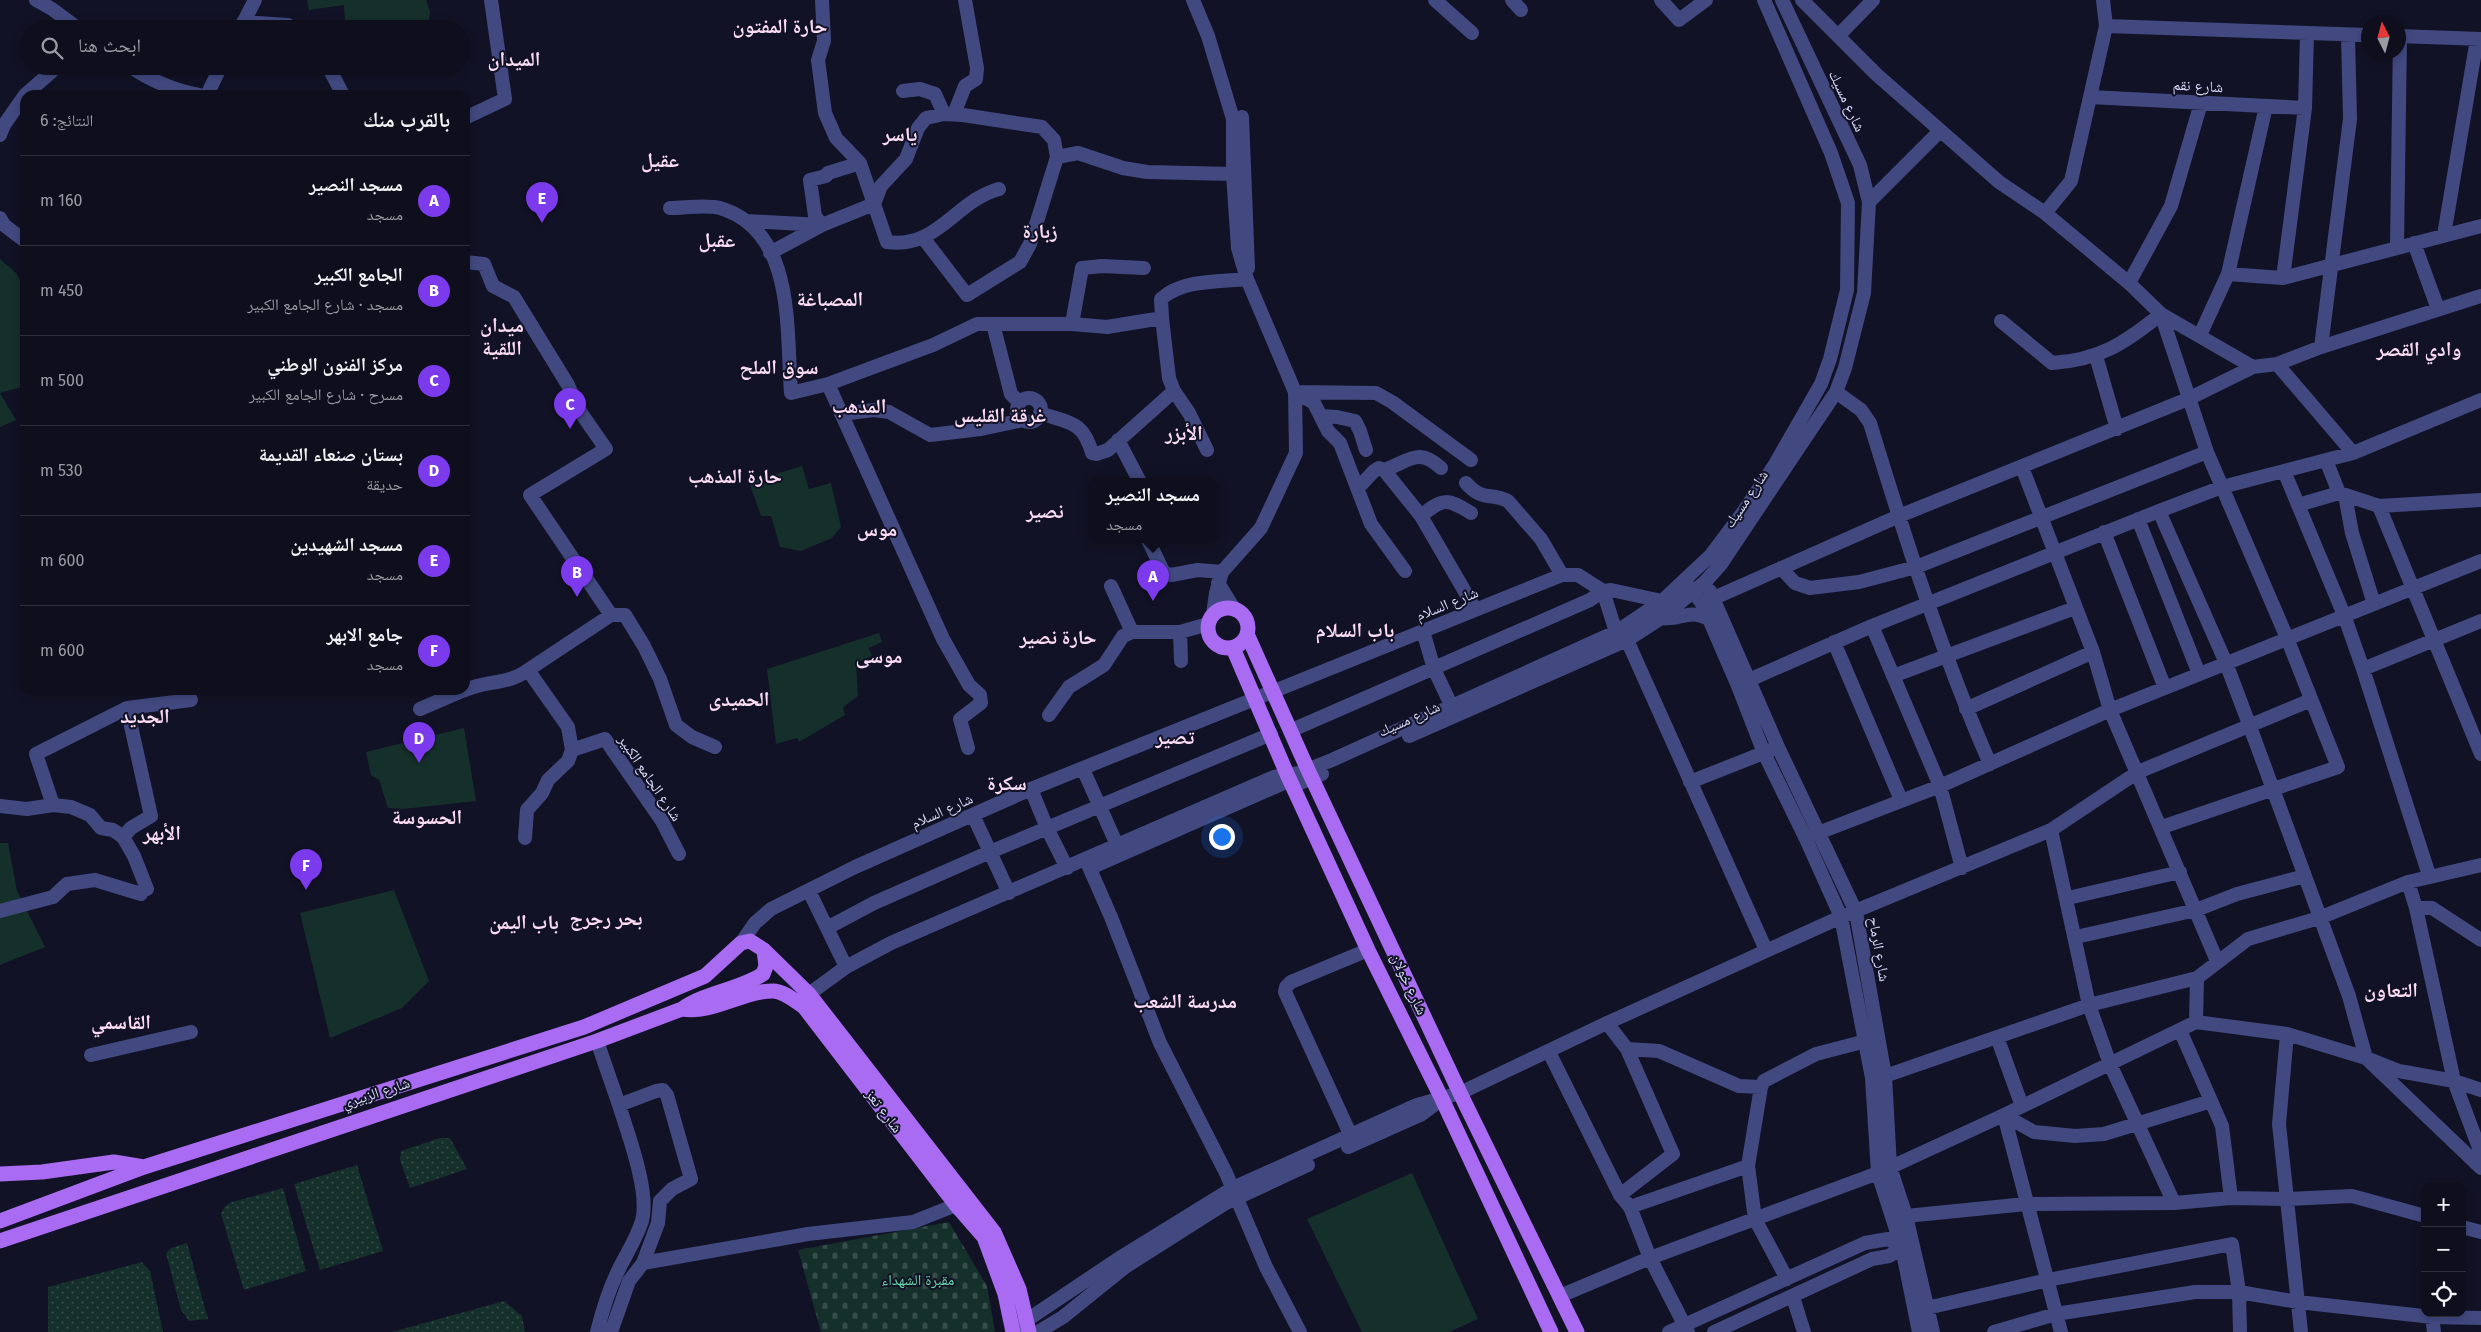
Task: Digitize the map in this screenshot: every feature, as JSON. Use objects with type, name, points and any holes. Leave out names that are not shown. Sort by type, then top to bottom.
[{"type":"main road","points":[[1227,608],[1235,610],[1244,617],[1248,628],[1247,634],[1242,643],[1233,648],[1226,648],[1213,642],[1209,637],[1210,619],[1227,608]]},
{"type":"main road","name":"شارع خولان","points":[[1247,634],[1274,690],[1310,774],[1460,1094],[1577,1332]]},
{"type":"main road","name":"شارع خولان","points":[[1233,648],[1289,778],[1322,846],[1368,950],[1442,1099],[1551,1332]]},
{"type":"main road","points":[[1241,666],[1242,660],[1247,655],[1254,654],[1259,658]]},
{"type":"main road","points":[[1322,846],[1340,837]]},
{"type":"main road","points":[[682,1009],[693,1001],[753,981],[763,974],[766,966],[764,950],[750,941],[741,943]]},
{"type":"main road","name":"شارع الزبيري","points":[[0,1221],[144,1167],[584,1027],[704,976],[741,943]]},
{"type":"main road","name":"شارع تعز","points":[[764,950],[809,994],[994,1232],[1010,1265],[1031,1329]]},
{"type":"main road","name":"شارع تعز","points":[[682,1009],[694,1011],[742,997],[774,991],[792,998],[804,1007],[956,1205],[984,1237],[1005,1294],[1012,1331]]},
{"type":"main road","name":"شارع الزبيري","points":[[0,1241],[237,1160],[597,1041],[682,1009]]},
{"type":"main road","points":[[237,1160],[250,1150],[252,1146],[247,1138],[241,1136]]},
{"type":"main road","points":[[0,1174],[42,1172],[114,1162],[144,1167]]},
{"type":"street","points":[[36,0],[67,20]]},
{"type":"street","points":[[244,20],[255,0]]},
{"type":"street","points":[[470,116],[506,99],[491,0]]},
{"type":"street","points":[[822,0],[824,41],[818,60],[825,113],[836,138],[860,163],[887,242],[902,244],[924,238],[966,206],[999,190]]},
{"type":"street","points":[[949,114],[964,86],[976,79],[978,68],[965,0]]},
{"type":"street","points":[[1049,715],[1069,687],[1104,665],[1123,636],[1132,632],[1180,632],[1210,619],[1220,577],[1261,528],[1296,453],[1296,392],[1247,278],[1238,248],[1233,174],[1233,119],[1208,36],[1193,0]]},
{"type":"street","points":[[1203,0],[1242,118],[1249,248],[1247,278]]},
{"type":"street","points":[[1434,0],[1472,33]]},
{"type":"street","points":[[1661,0],[1679,20],[1706,0]]},
{"type":"street","name":"شارع مسيك","points":[[1289,778],[1310,774],[1661,618],[1694,581],[1774,466],[1821,384],[1830,359],[1848,290],[1848,203],[1831,153],[1764,0]]},
{"type":"street","name":"شارع مسيك","points":[[1310,774],[1452,707],[1621,636],[1662,601],[1721,564],[1836,392],[1846,368],[1864,293],[1869,202],[1860,165],[1782,0]]},
{"type":"street","points":[[1802,0],[1876,74],[1999,182],[2045,213],[2129,282],[2161,314],[2200,335],[2253,368]]},
{"type":"street","points":[[1838,36],[1874,0]]},
{"type":"street","points":[[2045,213],[2071,181],[2106,26],[2102,0]]},
{"type":"street","points":[[2106,26],[2361,35]]},
{"type":"street","points":[[2283,278],[2305,108],[2307,33]]},
{"type":"street","points":[[2321,347],[2329,268],[2350,120],[2348,34]]},
{"type":"street","points":[[2406,36],[2479,39],[2444,235]]},
{"type":"street","points":[[2397,247],[2399,60]]},
{"type":"street","points":[[31,90],[48,75]]},
{"type":"street","points":[[143,75],[178,90]]},
{"type":"street","points":[[209,90],[217,75]]},
{"type":"street","points":[[332,75],[340,90]]},
{"type":"street","points":[[902,91],[920,89],[935,94],[949,114]]},
{"type":"street","name":"شارع نقم","points":[[2090,97],[2305,108]]},
{"type":"street","points":[[0,135],[4,125],[20,102]]},
{"type":"street","points":[[2129,282],[2171,206],[2201,103]]},
{"type":"street","points":[[2200,335],[2228,274],[2266,106]]},
{"type":"street","points":[[770,253],[822,225],[874,204],[881,186],[906,159],[918,128],[926,118],[949,114],[1042,127],[1054,140],[1058,157],[1030,244],[1020,262],[967,295],[924,238]]},
{"type":"street","points":[[1869,202],[1940,130]]},
{"type":"street","points":[[1058,157],[1078,152],[1123,168],[1147,172],[1233,174]]},
{"type":"street","points":[[822,225],[816,216],[810,180],[860,163]]},
{"type":"street","points":[[670,208],[718,207],[747,221],[764,238],[778,270],[786,311],[791,393],[828,384],[934,345],[977,324],[1072,324],[1107,327],[1162,318]]},
{"type":"street","points":[[0,218],[4,224],[20,237]]},
{"type":"street","points":[[747,221],[822,225]]},
{"type":"street","points":[[2228,274],[2283,278],[2329,268],[2397,247],[2481,226]]},
{"type":"street","points":[[2414,243],[2438,309]]},
{"type":"street","points":[[470,263],[484,264],[494,286],[514,297],[568,385],[579,410],[606,449],[530,495],[611,615]]},
{"type":"street","points":[[1072,324],[1082,268],[1102,266],[1144,268]]},
{"type":"street","points":[[1207,450],[1168,378],[1161,299],[1170,290],[1182,286],[1247,278]]},
{"type":"street","points":[[1714,598],[1899,516],[2188,399],[2253,368],[2277,364],[2321,347],[2481,296]]},
{"type":"street","points":[[2001,321],[2052,363],[2072,362],[2096,356],[2120,345],[2161,314]]},
{"type":"street","points":[[2161,314],[2207,452],[2287,638],[2338,767],[2162,827]]},
{"type":"street","points":[[993,324],[1011,394],[1019,402]]},
{"type":"street","points":[[2096,356],[2117,429]]},
{"type":"street","points":[[2277,364],[2353,454]]},
{"type":"street","points":[[828,384],[943,639],[969,685],[980,695],[981,704],[960,719],[968,748]]},
{"type":"street","points":[[1040,413],[1065,420],[1079,427],[1089,441],[1092,453],[1096,454],[1108,450],[1174,391]]},
{"type":"street","points":[[1296,392],[1314,403],[1328,431],[1340,444],[1371,524],[1405,571]]},
{"type":"street","points":[[1296,392],[1376,393],[1392,402],[1471,460]]},
{"type":"street","points":[[1836,392],[1861,410],[1870,423],[1916,567],[1966,709],[1990,764]]},
{"type":"street","points":[[841,414],[874,410],[889,412],[930,435],[981,429],[1023,420],[1035,420],[1040,413],[1040,405],[1034,399],[1026,398],[1019,402],[1017,410],[1023,420]]},
{"type":"street","points":[[1749,680],[1872,626],[2158,511],[2222,487],[2353,454],[2481,400]]},
{"type":"street","points":[[1321,416],[1337,416],[1354,422],[1360,430],[1366,450]]},
{"type":"street","points":[[1118,440],[1138,478]]},
{"type":"street","points":[[1782,568],[1795,583],[1810,588],[1860,582],[1916,567],[2040,516],[2207,452]]},
{"type":"street","points":[[1358,488],[1374,471],[1380,468],[1384,470],[1418,456],[1430,458],[1441,468]]},
{"type":"street","points":[[2326,460],[2342,494],[2374,604]]},
{"type":"street","points":[[2022,467],[2093,652],[2110,710],[2162,827],[2217,961]]},
{"type":"street","points":[[1384,470],[1421,516],[1475,609]]},
{"type":"street","points":[[2284,471],[2344,616],[2363,669],[2429,875]]},
{"type":"street","points":[[1466,483],[1477,494],[1508,501],[1541,538],[1562,575],[1578,575],[1603,591],[1621,636],[1766,950]]},
{"type":"street","points":[[2298,505],[2342,494],[2379,506],[2481,500]]},
{"type":"street","points":[[1421,516],[1442,502],[1453,502],[1471,513]]},
{"type":"street","points":[[2379,506],[2481,754]]},
{"type":"street","points":[[2158,511],[2226,663],[2349,996],[2366,1058],[2481,1168]]},
{"type":"street","points":[[2138,519],[2198,674]]},
{"type":"street","points":[[2104,532],[2165,688]]},
{"type":"street","points":[[1149,543],[1164,573],[1171,575],[1198,570],[1220,577],[1235,610]]},
{"type":"street","points":[[1818,833],[1940,786],[2110,710],[2481,561]]},
{"type":"street","name":"شارع السلام","points":[[741,943],[755,923],[771,909],[856,867],[974,814],[1274,690],[1562,575]]},
{"type":"street","name":"شارع الرماح","points":[[1694,581],[1714,598],[1778,747],[1856,912],[1885,1076],[1884,1170],[1906,1216],[1907,1249],[1922,1329]]},
{"type":"street","name":"شارع الرماح","points":[[1694,581],[1764,753],[1841,916],[1866,1041],[1884,1170],[1907,1249],[1927,1308],[1922,1329]]},
{"type":"street","points":[[1111,586],[1132,632]]},
{"type":"street","points":[[1292,730],[1590,600],[1603,591],[1611,590],[1662,601]]},
{"type":"street","points":[[1893,676],[2075,608]]},
{"type":"street","points":[[1661,618],[1671,619],[1690,613],[1709,619]]},
{"type":"street","points":[[470,688],[518,678],[611,615],[625,615],[644,646],[660,679],[676,725],[692,737],[715,747]]},
{"type":"street","points":[[2363,669],[2481,621]]},
{"type":"street","points":[[1872,626],[1940,786],[1962,868]]},
{"type":"street","points":[[1423,631],[1434,669],[1452,707]]},
{"type":"street","points":[[1180,632],[1181,661]]},
{"type":"street","points":[[1834,642],[1901,800]]},
{"type":"street","points":[[1966,709],[2093,652]]},
{"type":"street","points":[[524,838],[527,810],[542,793],[548,780],[568,761],[572,750],[568,727],[528,670]]},
{"type":"street","points":[[53,805],[36,754],[127,708],[191,700],[189,695]]},
{"type":"street","points":[[420,709],[453,695]]},
{"type":"street","points":[[1031,1329],[1122,1263],[1235,1192],[1417,1105],[1460,1094],[1607,1023],[1841,916],[1856,912],[2051,830],[2138,772],[2249,724],[2311,700]]},
{"type":"street","points":[[123,837],[131,828],[151,816],[127,708]]},
{"type":"street","points":[[827,928],[874,903],[990,852],[1271,734]]},
{"type":"street","name":"شارع الجامع الكبير","points":[[572,750],[605,739],[662,821],[679,854]]},
{"type":"street","points":[[1690,782],[1778,747]]},
{"type":"street","points":[[1083,769],[1117,845]]},
{"type":"street","points":[[1088,864],[1117,845],[1274,777],[1289,778]]},
{"type":"street","points":[[809,994],[846,967],[891,943],[1067,868],[1088,864],[1286,782],[1289,778]]},
{"type":"street","points":[[1031,789],[1047,828],[1067,868]]},
{"type":"street","points":[[0,806],[27,809],[53,805],[71,807],[90,815],[101,828],[113,830],[123,837],[134,856],[144,892],[95,880],[67,884],[52,897],[0,911]]},
{"type":"street","points":[[974,814],[1009,893]]},
{"type":"street","points":[[2051,830],[2068,898],[2089,1005],[2110,1064],[2174,1203]]},
{"type":"street","points":[[1088,864],[1111,917],[1160,1043],[1235,1192],[1266,1267],[1300,1332]]},
{"type":"street","points":[[1885,1076],[2089,1005],[2198,978],[2217,961],[2248,939],[2319,918],[2429,875],[2481,864]]},
{"type":"street","points":[[2068,898],[2180,872]]},
{"type":"street","points":[[2076,937],[2196,910],[2237,894],[2304,876]]},
{"type":"street","points":[[2408,882],[2416,908],[2454,1081],[2481,1152]]},
{"type":"street","points":[[809,891],[846,967]]},
{"type":"street","points":[[2416,908],[2432,908],[2481,940]]},
{"type":"street","points":[[1351,1136],[1285,992],[1286,987],[1291,982],[1368,950]]},
{"type":"street","points":[[2196,1022],[2198,978]]},
{"type":"street","points":[[1560,1296],[1650,1258],[1884,1170],[2004,1115],[2196,1022],[2286,1034],[2366,1058],[2399,1071],[2454,1081],[2481,1090]]},
{"type":"street","points":[[1607,1023],[1627,1049],[1673,1154],[1620,1194]]},
{"type":"street","points":[[2180,1030],[2222,1126],[2231,1198]]},
{"type":"street","points":[[91,1055],[191,1032]]},
{"type":"street","points":[[2286,1034],[2279,1124],[2301,1332]]},
{"type":"street","points":[[1997,1037],[2022,1106]]},
{"type":"street","points":[[597,1041],[631,1145],[644,1200],[643,1214],[629,1253],[617,1273],[598,1332]]},
{"type":"street","points":[[1787,1279],[1755,1219],[1748,1166],[1761,1087],[1764,1082],[1816,1054],[1866,1041]]},
{"type":"street","points":[[1627,1049],[1659,1051],[1739,1086],[1761,1087]]},
{"type":"street","points":[[1549,1052],[1620,1194],[1630,1208],[1650,1258],[1686,1329]]},
{"type":"street","points":[[611,1332],[629,1281],[642,1262],[658,1223],[660,1201],[672,1189],[691,1179],[667,1095],[663,1090],[619,1105]]},
{"type":"street","points":[[1235,1192],[1422,1114],[1442,1099]]},
{"type":"street","points":[[2004,1115],[2034,1132],[2075,1136],[2104,1134],[2211,1101]]},
{"type":"street","points":[[2004,1115],[2060,1332]]},
{"type":"street","points":[[1630,1208],[1748,1166]]},
{"type":"street","points":[[1906,1216],[2026,1204],[2174,1203],[2231,1198],[2288,1199],[2352,1196],[2421,1215]]},
{"type":"street","points":[[642,1262],[808,1234],[913,1222],[956,1205]]},
{"type":"street","points":[[2466,1228],[2481,1232]]},
{"type":"street","points":[[1669,1332],[1686,1329],[1865,1243],[1888,1239],[1907,1249]]},
{"type":"street","points":[[1927,1308],[2048,1280],[2232,1244],[2239,1292],[2240,1332]]},
{"type":"street","points":[[1714,1332],[1872,1259],[1889,1256],[1907,1249]]},
{"type":"street","points":[[1053,1332],[1063,1317],[1122,1263]]},
{"type":"street","points":[[1994,1332],[2056,1314],[2196,1292],[2239,1292],[2298,1302],[2421,1316]]},
{"type":"street","points":[[1793,1297],[1804,1332]]},
{"type":"street","points":[[1012,1331],[1031,1329],[1063,1317]]},
{"type":"street","points":[[2434,1332],[2432,1317],[2481,1318]]},
{"type":"green space","points":[[307,0],[426,0],[430,12],[429,20],[345,20],[344,5],[309,10]]},
{"type":"green space","points":[[0,259],[16,273],[20,280],[20,387],[0,393]]},
{"type":"green space","points":[[0,393],[16,420],[0,427]]},
{"type":"green space","points":[[802,466],[809,489],[831,483],[841,527],[832,538],[801,551],[780,547],[771,516],[761,516],[749,482]]},
{"type":"green space","points":[[879,633],[882,642],[869,648],[872,656],[856,663],[858,696],[843,707],[845,715],[799,742],[797,738],[776,744],[767,669]]},
{"type":"green space","points":[[464,728],[476,801],[403,809],[388,808],[379,780],[371,775],[366,752]]},
{"type":"green space","points":[[0,843],[8,843],[17,891],[45,947],[0,965]]},
{"type":"green space","points":[[394,890],[429,981],[402,1008],[330,1038],[300,913]]},
{"type":"green space","points":[[440,1138],[450,1138],[467,1169],[410,1188],[400,1160],[401,1151]]},
{"type":"green space","points":[[357,1165],[383,1251],[320,1270],[294,1184]]},
{"type":"green space","points":[[1412,1173],[1478,1319],[1449,1332],[1362,1332],[1307,1219]]},
{"type":"green space","points":[[283,1188],[306,1271],[244,1290],[221,1214],[225,1206],[232,1202]]},
{"type":"green space","name":"مقبرة الشهداء","points":[[949,1222],[987,1286],[995,1332],[821,1332],[798,1250]]},
{"type":"green space","points":[[187,1243],[208,1319],[189,1321],[181,1310],[166,1253],[171,1248]]},
{"type":"green space","points":[[142,1262],[150,1271],[163,1332],[48,1332],[48,1287]]},
{"type":"green space","points":[[504,1301],[522,1316],[525,1332],[392,1332]]},
{"type":"place","name":"مسجد الشهيدين","points":[[542,223]]},
{"type":"place","name":"مركز الفنون الوطني","points":[[570,429]]},
{"type":"place","name":"الجامع الكبير","points":[[577,597]]},
{"type":"place","name":"مسجد النصير","points":[[1153,601]]},
{"type":"place","name":"بستان صنعاء القديمة","points":[[419,763]]},
{"type":"place","name":"جامع الابهر","points":[[306,890]]},
{"type":"district","name":"حارة المفتون","points":[[780,26]]},
{"type":"district","name":"الميدان","points":[[514,59]]},
{"type":"district","name":"ياسر","points":[[900,134]]},
{"type":"district","name":"عقيل","points":[[660,160]]},
{"type":"district","name":"زبارة","points":[[1040,231]]},
{"type":"district","name":"عقبل","points":[[717,240]]},
{"type":"district","name":"المصباغة","points":[[830,299]]},
{"type":"district","name":"ميدان اللقية","points":[[502,336]]},
{"type":"district","name":"وادي القصر","points":[[2419,349]]},
{"type":"district","name":"سوق الملح","points":[[779,367]]},
{"type":"district","name":"المذهب","points":[[859,406]]},
{"type":"district","name":"غرقة القليس","points":[[1000,415]]},
{"type":"district","name":"الأبزر","points":[[1184,433]]},
{"type":"district","name":"حارة المذهب","points":[[735,476]]},
{"type":"district","name":"نصير","points":[[1045,511]]},
{"type":"district","name":"موس","points":[[877,529]]},
{"type":"district","name":"باب السلام","points":[[1355,630]]},
{"type":"district","name":"حارة نصير","points":[[1058,637]]},
{"type":"district","name":"موسى","points":[[879,656]]},
{"type":"district","name":"الحميدى","points":[[739,699]]},
{"type":"district","name":"الجديد","points":[[145,716]]},
{"type":"district","name":"تصير","points":[[1175,737]]},
{"type":"district","name":"سكرة","points":[[1007,783]]},
{"type":"district","name":"الحسوسة","points":[[427,817]]},
{"type":"district","name":"الأبهر","points":[[162,833]]},
{"type":"district","name":"بحر رجرج","points":[[606,918]]},
{"type":"district","name":"باب اليمن","points":[[524,922]]},
{"type":"district","name":"التعاون","points":[[2391,990]]},
{"type":"district","name":"مدرسة الشعب","points":[[1185,1001]]},
{"type":"district","name":"القاسمي","points":[[121,1022]]}]
